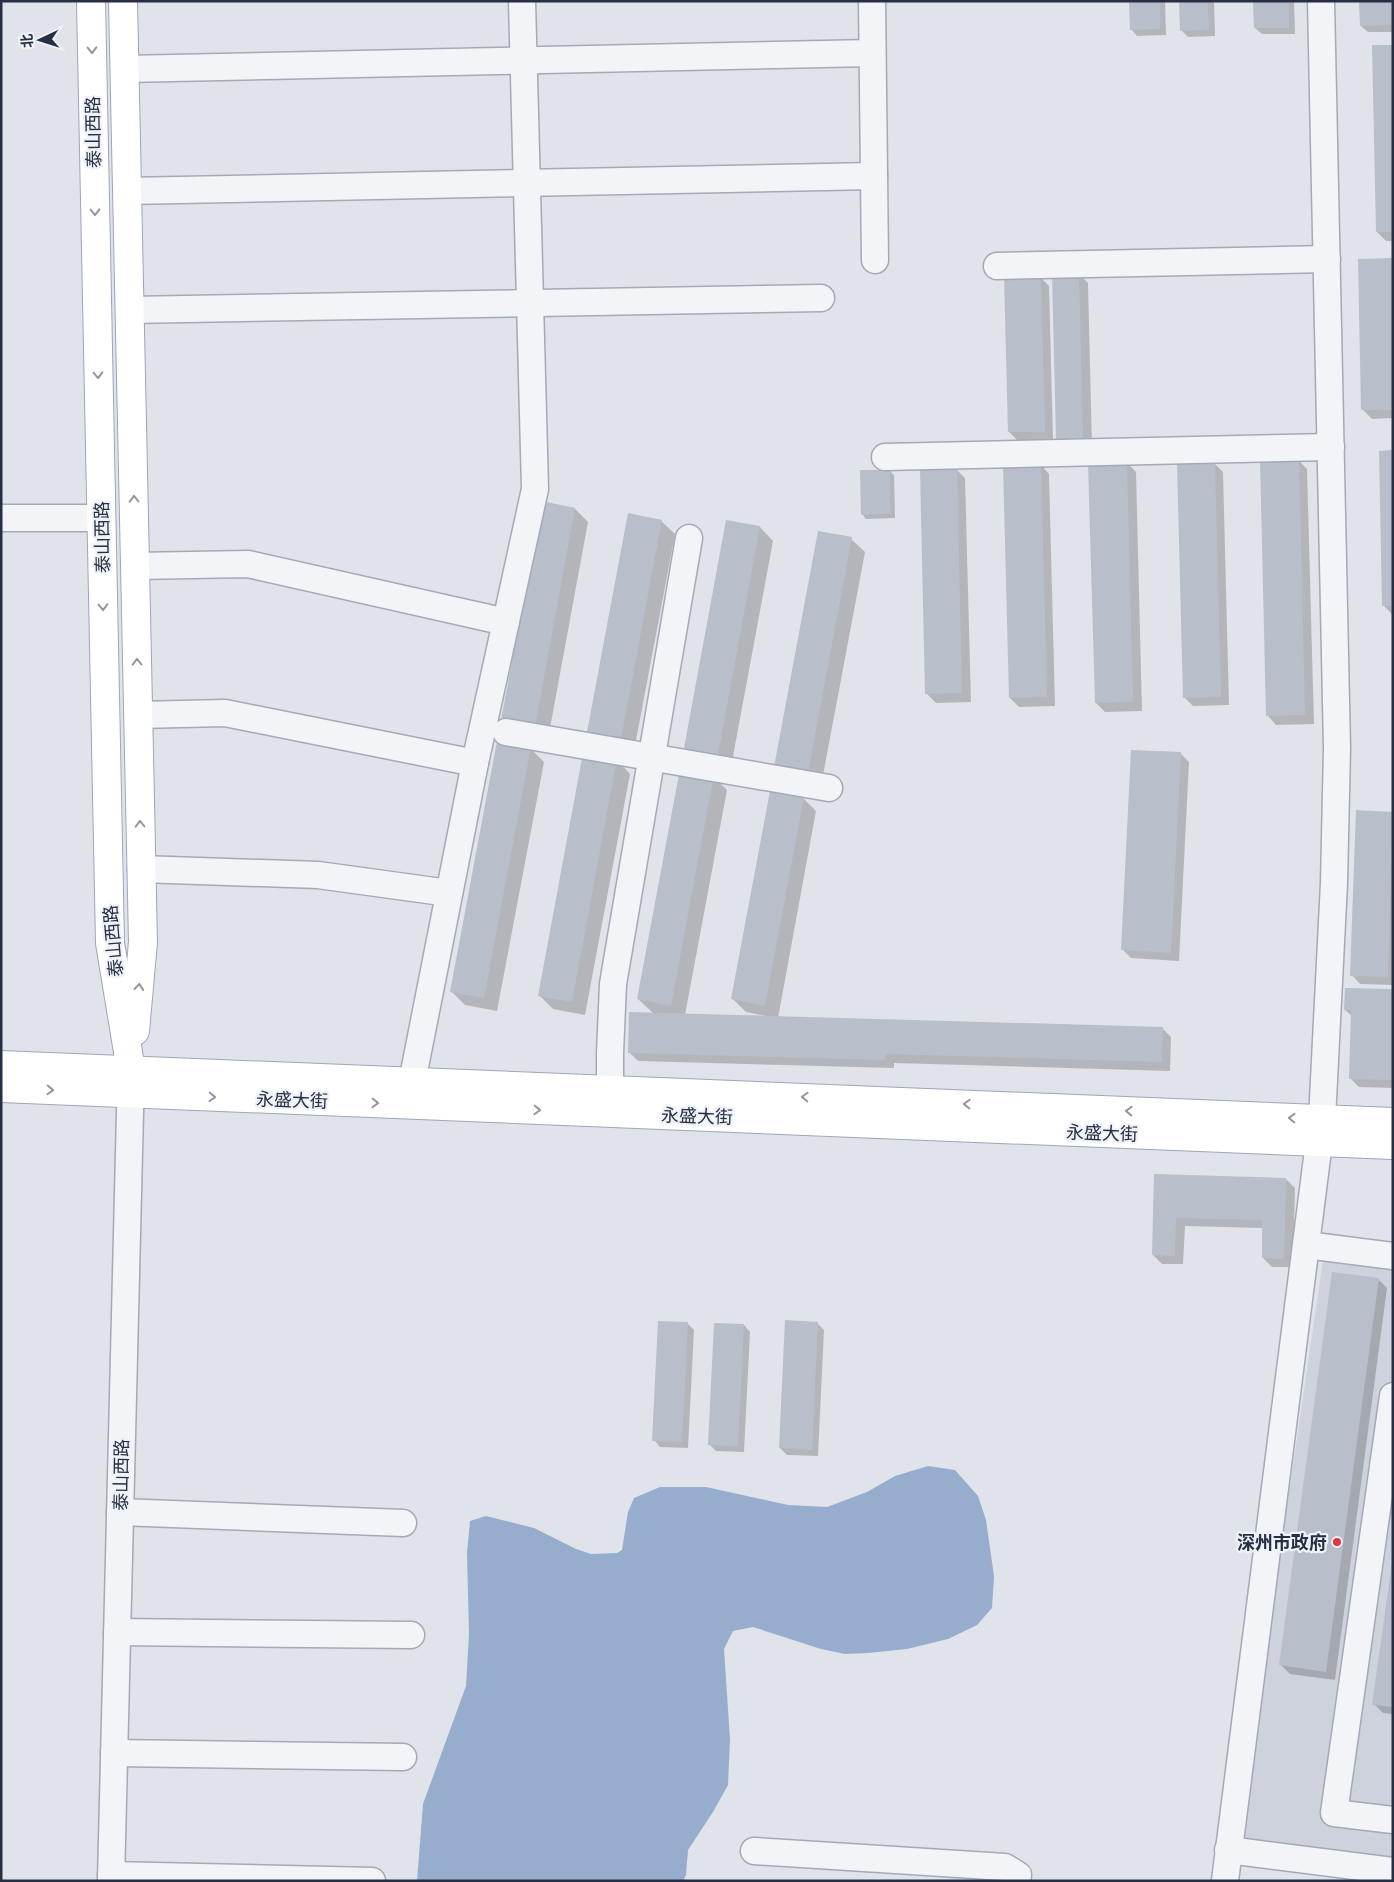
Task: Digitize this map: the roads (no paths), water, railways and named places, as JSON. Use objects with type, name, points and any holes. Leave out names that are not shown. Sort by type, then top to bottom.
[{"type":"main road","name":"泰山西路","points":[[90,1],[110,942],[131,1082]]},
{"type":"main road","name":"泰山西路","points":[[123,1],[143,942],[131,1082]]},
{"type":"main road","name":"永盛大街","points":[[1,1065],[131,1082],[1321,1130],[1393,1122]]},
{"type":"main road","name":"永盛大街","points":[[1,1088],[131,1082],[412,1082],[610,1090],[1321,1130],[1393,1145]]},
{"type":"street","points":[[412,1082],[475,763],[535,489],[522,1]]},
{"type":"street","points":[[872,1],[875,260]]},
{"type":"street","points":[[1224,1881],[1321,1130],[1334,882],[1337,748],[1321,1]]},
{"type":"street","points":[[125,69],[872,54]]},
{"type":"street","points":[[127,191],[874,176]]},
{"type":"street","points":[[997,266],[1327,259]]},
{"type":"street","points":[[130,310],[821,298]]},
{"type":"street","points":[[885,457],[1330,447]]},
{"type":"street","points":[[1,518],[101,518]]},
{"type":"street","points":[[610,1090],[613,984],[689,538]]},
{"type":"street","points":[[135,566],[248,564],[506,622]]},
{"type":"street","points":[[138,715],[225,713],[475,763]]},
{"type":"street","points":[[506,732],[829,788]]},
{"type":"street","points":[[141,868],[318,875],[449,893]]},
{"type":"street","name":"泰山西路","points":[[111,1878],[131,1082]]},
{"type":"street","points":[[1306,1244],[1393,1256]]},
{"type":"street","points":[[1393,1396],[1334,1813],[1393,1820]]},
{"type":"street","points":[[120,1512],[403,1523]]},
{"type":"street","points":[[117,1632],[411,1635]]},
{"type":"street","points":[[114,1753],[403,1757]]},
{"type":"street","points":[[1228,1850],[1393,1871]]},
{"type":"street","points":[[754,1851],[1005,1867],[1018,1875],[1017,1881]]},
{"type":"street","points":[[111,1878],[372,1881]]},
{"type":"water","points":[[928,1466],[955,1470],[978,1496],[986,1520],[994,1576],[992,1608],[977,1625],[948,1639],[907,1649],[868,1653],[845,1654],[821,1649],[753,1627],[733,1631],[724,1649],[730,1739],[728,1785],[688,1850],[686,1875],[683,1881],[417,1881],[423,1804],[466,1686],[469,1634],[467,1553],[470,1521],[486,1516],[534,1528],[576,1549],[591,1554],[617,1553],[622,1550],[628,1512],[634,1498],[660,1487],[706,1487],[788,1505],[827,1507],[867,1492],[895,1476]]},
{"type":"place","name":"深州市政府","points":[[1337,1542]]}]
